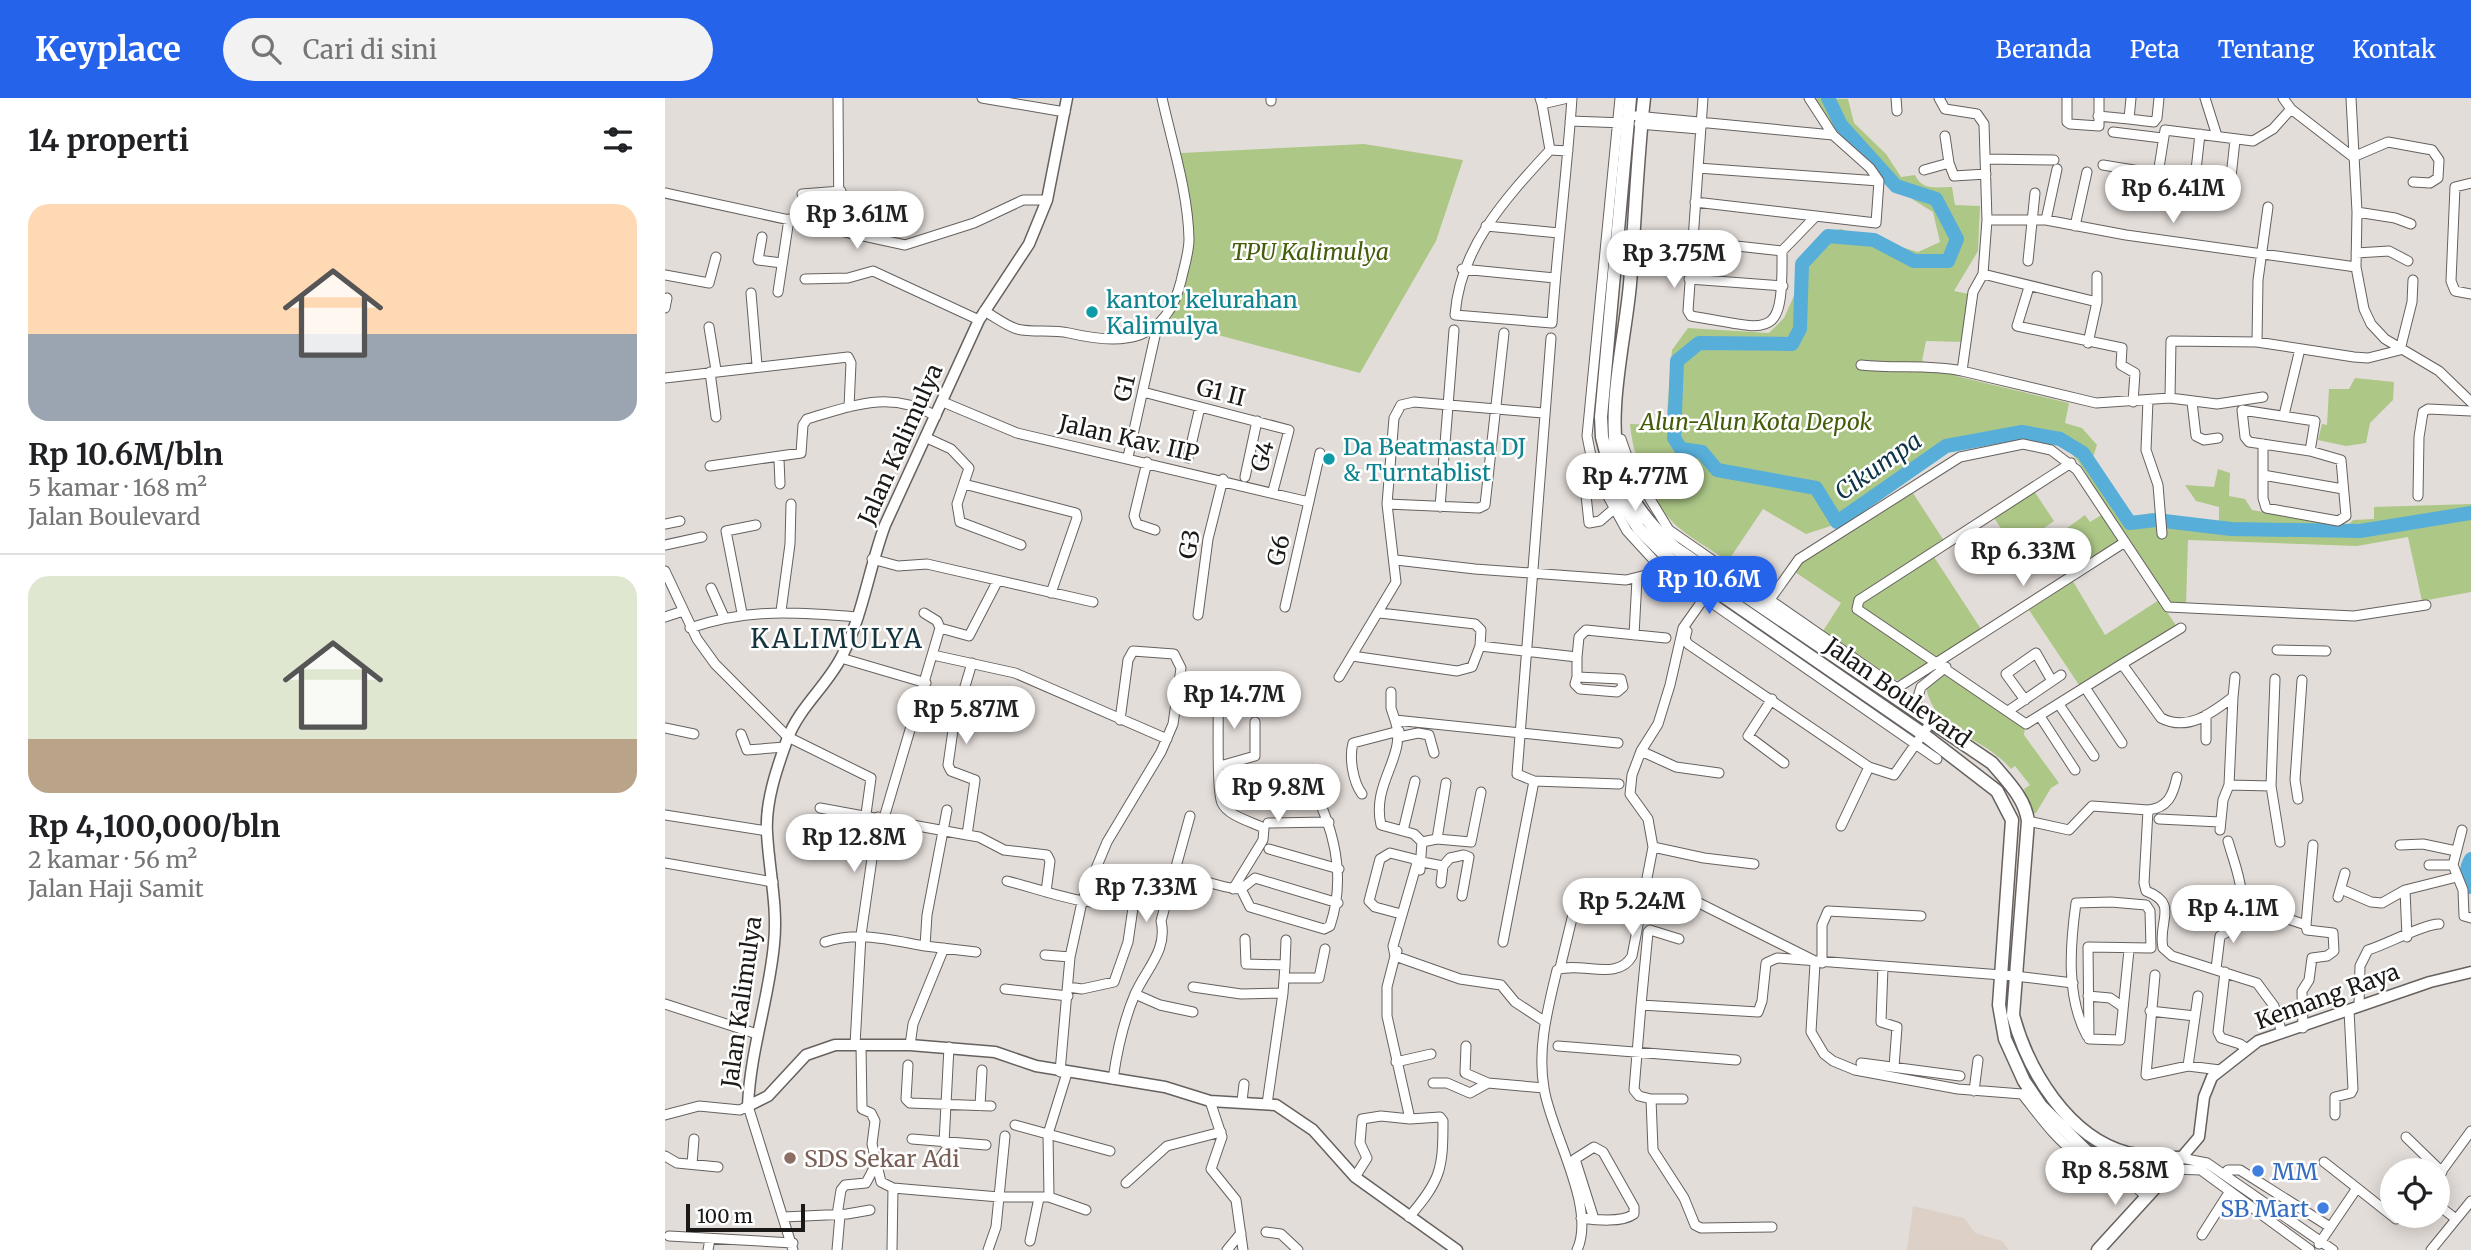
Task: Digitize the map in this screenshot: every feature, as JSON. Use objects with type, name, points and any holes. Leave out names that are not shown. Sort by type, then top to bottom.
[{"type":"main road","name":"Jalan Boulevard","points":[[1630,98],[1631,120],[1601,417],[1602,438],[1617,495],[1639,529],[1708,595],[1919,739],[1986,780],[2007,806],[2012,820],[2009,975],[2013,1015],[2019,1038],[2047,1090],[2070,1118],[2087,1133],[2126,1152],[2181,1158]]},
{"type":"main road","name":"Jalan Boulevard","points":[[1631,120],[1644,98]]},
{"type":"main road","name":"Jalan Boulevard","points":[[1668,558],[1767,604],[1893,690],[1914,710],[1992,763],[2016,792],[2027,811],[2028,821],[2009,975],[1999,1005],[2005,1039],[2026,1093],[2087,1151],[2111,1164],[2134,1175],[2172,1169]]},
{"type":"main road","points":[[2098,1250],[2181,1158]]},
{"type":"main road","points":[[2151,1172],[2155,1186]]},
{"type":"street","points":[[838,98],[841,191],[839,230]]},
{"type":"street","points":[[982,98],[1065,112]]},
{"type":"street","name":"Jalan Kalimulya","points":[[748,1107],[757,1034],[774,946],[773,882],[767,831],[768,805],[786,742],[808,701],[841,658],[858,617],[872,559],[885,525],[981,315],[1029,244],[1047,200],[1067,98]]},
{"type":"street","name":"G1","points":[[1128,457],[1157,327],[1179,289],[1189,238],[1180,176],[1162,98]]},
{"type":"street","points":[[1570,98],[1568,151],[1552,323],[1455,315],[1462,269],[1486,226],[1507,197],[1550,150],[1541,101],[1570,98]]},
{"type":"street","points":[[1396,560],[1532,573],[1637,579],[1654,573],[1668,558],[1627,531],[1594,471],[1587,436],[1631,120],[1621,98]]},
{"type":"street","points":[[1703,98],[1691,241],[1688,311],[1691,316],[1756,326],[1768,325],[1775,319],[1783,298],[1782,251],[1816,216]]},
{"type":"street","points":[[1695,202],[1876,223],[1879,181],[1870,168],[1833,135],[1809,98]]},
{"type":"street","points":[[1896,98],[1896,111]]},
{"type":"street","points":[[1939,98],[1945,109],[1977,114],[1984,124],[1987,220],[1983,274],[1973,292],[1962,372]]},
{"type":"street","points":[[2067,98],[2067,122],[2099,127],[2099,98]]},
{"type":"street","points":[[2129,118],[2131,98]]},
{"type":"street","points":[[2098,116],[2156,122],[2159,98]]},
{"type":"street","points":[[2206,98],[2217,136]]},
{"type":"street","points":[[2283,98],[2291,109],[2353,158]]},
{"type":"street","points":[[2351,98],[2357,212],[2356,267],[2364,309],[2371,324],[2400,350],[2439,371],[2471,402]]},
{"type":"street","points":[[2158,174],[2163,132],[2170,128],[2235,140],[2258,138],[2273,129],[2291,109]]},
{"type":"street","points":[[1570,121],[1631,120],[1833,135]]},
{"type":"street","points":[[2113,132],[2162,138]]},
{"type":"street","points":[[2195,178],[2200,134]]},
{"type":"street","points":[[1945,136],[1954,176],[1986,174]]},
{"type":"street","points":[[2225,180],[2231,177],[2235,140]]},
{"type":"street","points":[[2353,158],[2388,142],[2432,150],[2439,160],[2438,178],[2430,183],[2413,182]]},
{"type":"street","points":[[1550,150],[1568,151]]},
{"type":"street","points":[[1985,159],[2056,165],[2046,220]]},
{"type":"street","points":[[1924,170],[1949,163]]},
{"type":"street","points":[[2103,165],[2211,182]]},
{"type":"street","points":[[1698,168],[1879,181]]},
{"type":"street","points":[[2075,226],[2087,172]]},
{"type":"street","points":[[2471,183],[2455,187],[2451,281],[2455,291],[2471,295]]},
{"type":"street","points":[[802,194],[841,191]]},
{"type":"street","points":[[665,193],[905,245],[950,232],[1023,200],[1047,200]]},
{"type":"street","points":[[2028,261],[2035,193]]},
{"type":"street","points":[[2257,342],[2258,280],[2268,207]]},
{"type":"street","points":[[2357,212],[2395,218],[2411,224]]},
{"type":"street","points":[[778,292],[789,219]]},
{"type":"street","points":[[1987,220],[2046,220],[2356,267]]},
{"type":"street","points":[[1486,226],[1559,233]]},
{"type":"street","points":[[762,237],[758,260],[782,263]]},
{"type":"street","points":[[1691,241],[1782,251]]},
{"type":"street","points":[[2356,253],[2389,251],[2408,261]]},
{"type":"street","points":[[665,275],[709,283],[716,257]]},
{"type":"street","points":[[1462,269],[1555,278]]},
{"type":"street","points":[[805,279],[848,278],[873,271],[1016,329],[1060,331],[1087,337],[1132,338],[1157,327]]},
{"type":"street","points":[[1983,274],[2097,302]]},
{"type":"street","points":[[2088,343],[2097,302],[2097,276]]},
{"type":"street","points":[[1689,279],[1783,286]]},
{"type":"street","points":[[2400,350],[2412,302],[2413,279]]},
{"type":"street","points":[[2029,287],[2017,326],[2122,348],[2121,365],[2134,373],[2133,402]]},
{"type":"street","points":[[751,293],[757,365]]},
{"type":"street","points":[[709,327],[716,417]]},
{"type":"street","points":[[1440,507],[1454,330]]},
{"type":"street","points":[[1387,504],[1479,508],[1486,503],[1504,333]]},
{"type":"street","points":[[1551,338],[1518,731],[1517,775],[1534,781],[1619,784]]},
{"type":"street","points":[[2169,398],[2171,341],[2257,342],[2330,355],[2368,358],[2400,350]]},
{"type":"street","points":[[2284,415],[2300,349]]},
{"type":"street","points":[[665,378],[757,365],[848,357],[851,363],[849,407]]},
{"type":"street","points":[[1861,365],[1889,368],[1915,365],[1962,372],[2096,403],[2169,398],[2192,402],[2240,402],[2263,397]]},
{"type":"street","name":"G1 II","points":[[1143,392],[1289,430]]},
{"type":"street","points":[[710,466],[779,459],[801,453],[803,425],[807,419],[849,407],[891,400],[912,403],[936,416]]},
{"type":"street","points":[[2148,400],[2146,450],[2158,485],[2162,530]]},
{"type":"street","name":"Jalan Kav. IIP","points":[[943,402],[1017,433],[1273,491],[1309,502]]},
{"type":"street","points":[[1339,677],[1396,583],[1396,560],[1387,504],[1394,418],[1401,405],[1414,402],[1543,413]]},
{"type":"street","points":[[2192,402],[2196,436],[2204,440],[2218,438]]},
{"type":"street","points":[[1188,458],[1201,407]]},
{"type":"street","points":[[2418,496],[2419,437],[2423,412],[2428,409],[2471,411]]},
{"type":"street","points":[[2263,444],[2263,502],[2269,509],[2338,521],[2346,516],[2341,460],[2310,451],[2246,440],[2242,410],[2315,421],[2310,451]]},
{"type":"street","points":[[1245,477],[1257,421]]},
{"type":"street","name":"G4","points":[[1273,491],[1289,430]]},
{"type":"street","points":[[927,438],[951,449],[969,468],[957,504],[960,522],[1021,545]]},
{"type":"street","points":[[1621,439],[1631,468],[1669,530],[1767,604],[1799,559],[1960,457],[2023,444],[2050,450],[2071,463],[2168,607],[2354,616],[2426,605]]},
{"type":"street","name":"G6","points":[[1285,607],[1320,453]]},
{"type":"street","points":[[779,459],[780,484]]},
{"type":"street","points":[[1147,462],[1134,516],[1137,524],[1155,530]]},
{"type":"street","points":[[2071,463],[1859,600],[1857,609],[1938,661],[2026,724],[2041,718],[2181,628]]},
{"type":"street","points":[[1594,471],[1586,495],[1589,523],[1600,521],[1616,507]]},
{"type":"street","points":[[2263,475],[2343,489]]},
{"type":"street","name":"G3","points":[[1198,615],[1208,538],[1223,480]]},
{"type":"street","points":[[964,484],[1076,513],[1077,518],[1051,593]]},
{"type":"street","points":[[781,611],[790,544],[790,505]]},
{"type":"street","points":[[665,524],[680,521]]},
{"type":"street","points":[[742,613],[726,531],[756,525]]},
{"type":"street","points":[[665,545],[702,537]]},
{"type":"street","points":[[1893,690],[2125,542]]},
{"type":"street","points":[[872,559],[898,566],[927,564],[1093,602]]},
{"type":"street","points":[[665,571],[691,628],[715,664],[786,742],[871,778],[866,814]]},
{"type":"street","points":[[1634,635],[1637,579]]},
{"type":"street","points":[[940,628],[964,636],[973,633],[997,582]]},
{"type":"street","points":[[711,588],[724,617]]},
{"type":"street","points":[[1708,595],[1687,629],[1685,639],[1869,767],[1894,775],[1931,722]]},
{"type":"street","points":[[1560,968],[1618,969],[1628,964],[1632,956],[1653,846],[1648,819],[1630,793],[1632,775],[1641,751],[1658,724],[1683,628],[1708,595]]},
{"type":"street","points":[[665,617],[683,611]]},
{"type":"street","points":[[691,628],[742,613],[781,611],[858,617]]},
{"type":"street","points":[[924,613],[937,621],[940,628],[926,683],[881,817],[860,935],[858,1045],[862,1109],[871,1113],[875,1121],[872,1144],[875,1166],[881,1182],[893,1188],[999,1197],[1044,1197],[1086,1210]]},
{"type":"street","points":[[1352,656],[1457,671],[1472,667],[1480,646],[1481,630],[1475,624],[1380,613]]},
{"type":"street","points":[[1577,677],[1621,680],[1623,687],[1617,692],[1580,689],[1575,684],[1583,631],[1666,638]]},
{"type":"street","points":[[1480,646],[1577,657]]},
{"type":"street","points":[[2277,650],[2326,651]]},
{"type":"street","points":[[1030,1241],[1044,1197],[1048,1134],[1063,1072],[1070,957],[1083,902],[1107,842],[1173,724],[1181,668],[1174,654],[1133,651],[1128,660],[1120,720]]},
{"type":"street","points":[[2025,700],[2006,674],[2036,653],[2052,681]]},
{"type":"street","points":[[933,656],[1015,673],[1167,739]]},
{"type":"street","points":[[841,658],[926,683]]},
{"type":"street","points":[[967,835],[975,780],[951,771],[948,765],[954,723],[972,663]]},
{"type":"street","points":[[2123,664],[2161,718],[2187,723],[2206,715],[2233,696]]},
{"type":"street","points":[[1914,710],[1921,687],[1946,667]]},
{"type":"street","points":[[2008,711],[2061,675]]},
{"type":"street","points":[[2159,819],[2220,826],[2223,800],[2229,785],[2235,677]]},
{"type":"street","points":[[2275,679],[2271,786],[2280,842]]},
{"type":"street","points":[[2298,799],[2295,780],[2302,680]]},
{"type":"street","points":[[2086,689],[2122,743]]},
{"type":"street","points":[[1391,692],[1391,708],[1399,734],[1393,762],[1383,779],[1378,809],[1381,825],[1403,831],[1422,842],[1437,839],[1471,842],[1481,792]]},
{"type":"street","points":[[1218,697],[1222,804],[1234,814],[1264,828],[1263,840],[1237,889]]},
{"type":"street","points":[[1772,699],[1748,735],[1784,763]]},
{"type":"street","points":[[2060,706],[2094,756]]},
{"type":"street","points":[[2206,715],[2206,740]]},
{"type":"street","points":[[2041,718],[2075,770]]},
{"type":"street","points":[[1395,720],[1618,743]]},
{"type":"street","points":[[1220,766],[1255,756],[1255,722]]},
{"type":"street","points":[[665,728],[694,734]]},
{"type":"street","points":[[1363,794],[1357,788],[1350,753],[1353,743],[1418,733],[1429,735],[1434,753]]},
{"type":"street","points":[[741,734],[747,750],[786,742]]},
{"type":"street","points":[[1919,739],[1937,759]]},
{"type":"street","points":[[1641,751],[1677,766],[1719,773]]},
{"type":"street","points":[[1841,826],[1869,767]]},
{"type":"street","points":[[2028,821],[2069,831],[2092,806],[2148,810],[2162,808],[2167,803],[2178,777]]},
{"type":"street","points":[[1403,831],[1415,781]]},
{"type":"street","points":[[1503,942],[1534,781]]},
{"type":"street","points":[[1437,839],[1446,783]]},
{"type":"street","points":[[2229,785],[2271,786]]},
{"type":"street","points":[[1237,889],[1249,907],[1324,929],[1330,926],[1338,903],[1339,869],[1329,822],[1321,803],[1290,794],[1289,788]]},
{"type":"street","points":[[820,808],[866,814],[979,837],[1004,850],[1047,855],[1050,861],[1046,892]]},
{"type":"street","points":[[925,946],[927,915],[947,810]]},
{"type":"street","points":[[2148,810],[2144,883],[2146,891],[2160,897],[2166,906],[2163,948],[2172,956],[2261,986],[2274,1006],[2282,1033]]},
{"type":"street","points":[[665,815],[767,831]]},
{"type":"street","points":[[1113,1079],[1135,994],[1151,970],[1164,934],[1161,920],[1190,816]]},
{"type":"street","points":[[1268,823],[1329,822]]},
{"type":"street","points":[[2462,830],[2453,864],[2463,890],[2464,916],[2471,918]]},
{"type":"street","points":[[2228,841],[2237,865],[2243,901],[2237,927],[2220,936],[2218,1032],[2221,1038],[2247,1049]]},
{"type":"street","points":[[1410,1119],[1387,1016],[1387,987],[1422,862],[1422,842]]},
{"type":"street","points":[[2400,845],[2423,844],[2456,851]]},
{"type":"street","points":[[2306,925],[2313,845]]},
{"type":"street","points":[[1653,846],[1704,858],[1754,864]]},
{"type":"street","points":[[1269,849],[1339,869]]},
{"type":"street","points":[[1395,956],[1393,946],[1417,863],[1414,859],[1390,853],[1380,859],[1369,901],[1375,906],[1401,914]]},
{"type":"street","points":[[1441,883],[1443,866],[1450,858],[1464,855],[1469,857],[1462,896]]},
{"type":"street","points":[[1422,862],[1443,866]]},
{"type":"street","points":[[665,863],[773,882]]},
{"type":"street","points":[[2429,865],[2453,864]]},
{"type":"street","points":[[2345,873],[2339,893],[2382,903],[2405,890],[2453,878]]},
{"type":"street","points":[[1007,881],[1083,902],[1134,901],[1169,885],[1193,880],[1237,889],[1255,878],[1262,878],[1338,903]]},
{"type":"street","points":[[1646,885],[1685,896],[1818,963]]},
{"type":"street","points":[[2405,890],[2407,937]]},
{"type":"street","points":[[1005,989],[1068,991],[1114,982],[1128,942],[1134,901]]},
{"type":"street","points":[[2072,946],[2129,950],[2151,948],[2150,911],[2146,905],[2078,901],[2072,946],[2073,983],[2076,1007],[2087,1036],[2091,1039],[2119,1040],[2129,950]]},
{"type":"street","points":[[1575,906],[1544,1021],[1544,1088],[1550,1112],[1567,1154],[1581,1218],[1580,1243],[1577,1250]]},
{"type":"street","points":[[1921,916],[1828,911],[1822,925],[1810,1026],[1824,1054],[1854,1070],[1974,1091],[2026,1093]]},
{"type":"street","points":[[2275,920],[2285,918],[2306,925],[2312,933],[2333,933],[2334,951],[2327,956],[2312,958],[2309,979],[2302,990],[2303,1028]]},
{"type":"street","points":[[2335,1115],[2335,1097],[2351,1093],[2353,1089],[2354,1008],[2363,957],[2368,950],[2407,937],[2427,925],[2439,924]]},
{"type":"street","points":[[1679,939],[1650,930],[1648,932],[1636,1052],[1635,1094],[1651,1099],[1683,1098]]},
{"type":"street","points":[[825,942],[860,935],[976,952]]},
{"type":"street","points":[[1245,939],[1246,964],[1286,965]]},
{"type":"street","points":[[1271,1104],[1285,978],[1286,940]]},
{"type":"street","points":[[2087,1036],[2088,947]]},
{"type":"street","points":[[910,1045],[913,1024],[944,948]]},
{"type":"street","points":[[1285,978],[1319,978],[1325,949]]},
{"type":"street","points":[[1045,956],[1070,957]]},
{"type":"street","points":[[1395,956],[1460,979],[1501,985],[1515,1002],[1544,1021]]},
{"type":"street","points":[[1641,1005],[1758,1012],[1762,1001],[1766,963],[1777,958],[2009,975],[2073,983]]},
{"type":"street","points":[[1883,967],[1881,1023],[1896,1027],[1894,1067]]},
{"type":"street","name":"Kemang Raya","points":[[2181,1158],[2199,1137],[2206,1090],[2220,1070],[2258,1041],[2303,1028],[2430,982],[2471,972]]},
{"type":"street","points":[[2155,975],[2146,1076],[2188,1066],[2220,1070]]},
{"type":"street","points":[[1193,986],[1241,994],[1283,993]]},
{"type":"street","points":[[1135,994],[1160,1005],[1193,1012]]},
{"type":"street","points":[[2088,996],[2110,998],[2123,1007]]},
{"type":"street","points":[[2188,1066],[2198,996]]},
{"type":"street","points":[[665,1004],[757,1034]]},
{"type":"street","points":[[2150,1011],[2195,1016]]},
{"type":"street","name":"Jalan Kalimulya","points":[[748,1107],[768,1096],[806,1055],[835,1045],[910,1045],[995,1052],[1063,1072],[1165,1087],[1210,1101],[1271,1104],[1290,1112],[1313,1129],[1355,1177],[1409,1217],[1441,1245],[1457,1250]]},
{"type":"street","points":[[1466,1046],[1465,1073],[1488,1083],[1544,1088]]},
{"type":"street","points":[[1558,1046],[1736,1060]]},
{"type":"street","points":[[939,1160],[947,1143],[949,1047]]},
{"type":"street","points":[[1396,1062],[1431,1054]]},
{"type":"street","points":[[1974,1091],[1977,1060]]},
{"type":"street","points":[[1861,1063],[1960,1076]]},
{"type":"street","points":[[908,1065],[906,1099],[910,1103],[991,1106]]},
{"type":"street","points":[[980,1106],[982,1070]]},
{"type":"street","points":[[1433,1083],[1447,1083],[1470,1093],[1488,1083]]},
{"type":"street","points":[[1242,1101],[1244,1084]]},
{"type":"street","points":[[1651,1099],[1653,1150],[1684,1198],[1695,1225],[1772,1227]]},
{"type":"street","points":[[1210,1101],[1221,1132],[1211,1169],[1236,1200],[1243,1250]]},
{"type":"street","points":[[665,1115],[699,1106],[740,1110],[748,1107],[793,1246],[669,1236]]},
{"type":"street","points":[[1355,1177],[1367,1158],[1360,1143],[1362,1119],[1381,1116],[1410,1119],[1440,1117],[1443,1121],[1443,1165],[1429,1194],[1409,1217]]},
{"type":"street","points":[[1015,1125],[1110,1151]]},
{"type":"street","points":[[2450,1160],[2471,1131]]},
{"type":"street","points":[[1126,1183],[1167,1146],[1221,1132]]},
{"type":"street","points":[[988,1250],[996,1227],[1005,1136]]},
{"type":"street","points":[[2406,1137],[2425,1158]]},
{"type":"street","points":[[692,1164],[694,1139]]},
{"type":"street","points":[[912,1139],[986,1145]]},
{"type":"street","points":[[1581,1218],[1594,1219],[1629,1218],[1635,1214],[1603,1152],[1594,1147],[1575,1159],[1594,1219]]},
{"type":"street","points":[[665,1156],[673,1162],[718,1167]]},
{"type":"street","points":[[2181,1158],[2207,1163],[2333,1250]]},
{"type":"street","points":[[2324,1162],[2380,1206]]},
{"type":"street","points":[[837,1250],[841,1190],[845,1185],[866,1183],[875,1166]]},
{"type":"street","points":[[2172,1169],[2201,1170],[2311,1250],[2321,1241],[2357,1188]]},
{"type":"street","points":[[2224,1174],[2228,1170],[2239,1170],[2330,1227]]},
{"type":"street","points":[[2134,1175],[2146,1196]]},
{"type":"street","points":[[892,1250],[893,1188]]},
{"type":"street","points":[[2202,1235],[2230,1191]]},
{"type":"street","points":[[2431,1250],[2471,1200]]},
{"type":"street","points":[[784,1217],[838,1215],[870,1210]]},
{"type":"street","points":[[2450,1214],[2456,1219]]},
{"type":"street","points":[[1266,1232],[1281,1234],[1298,1250]]},
{"type":"street","points":[[1227,1250],[1241,1233]]},
{"type":"street","points":[[708,1250],[710,1239]]},
{"type":"shaded area","points":[[1913,1206],[1964,1218],[1975,1233],[2002,1241],[2009,1250],[1907,1250]]},
{"type":"green space","name":"Alun-Alun Kota Depok","points":[[1813,98],[1848,99],[1854,123],[1886,154],[1901,177],[1915,175],[1926,186],[1952,187],[1955,205],[1980,206],[1978,251],[1954,291],[1969,294],[1964,342],[1926,341],[1922,361],[1957,369],[1956,376],[2069,403],[2065,423],[2082,428],[2097,445],[2092,460],[2133,517],[2151,513],[2219,524],[2219,507],[2196,501],[2185,485],[2214,487],[2218,469],[2230,473],[2229,496],[2245,499],[2252,510],[2346,527],[2353,520],[2374,519],[2374,507],[2471,504],[2471,592],[2422,601],[2408,537],[2357,546],[2188,540],[2186,606],[2175,605],[2165,599],[2078,461],[2060,441],[2021,434],[1946,448],[1901,475],[1893,486],[1837,524],[1806,534],[1763,509],[1728,561],[1684,532],[1668,517],[1645,480],[1639,466],[1630,424],[1666,425],[1672,350],[1688,328],[1769,333],[1784,318],[1822,233],[1841,229],[1918,252],[1940,242],[1933,212],[1898,189],[1866,162],[1838,132]]},
{"type":"green space","name":"TPU Kalimulya","points":[[1364,144],[1463,160],[1436,241],[1360,373],[1170,322],[1186,278],[1192,249],[1190,208],[1181,153]]},
{"type":"green space","points":[[2355,378],[2394,382],[2393,400],[2370,423],[2366,443],[2346,446],[2318,440],[2322,424],[2327,425],[2329,389],[2349,389]]},
{"type":"green space","points":[[1911,490],[1948,547],[1934,557],[1981,629],[1904,679],[1896,680],[1823,631],[1841,603],[1795,572],[1801,562]]},
{"type":"green space","points":[[2034,491],[2054,521],[2040,531],[2045,539],[2012,564],[2006,556],[2015,549],[1994,518]]},
{"type":"green space","points":[[2103,514],[2120,542],[2083,565],[2072,545],[2060,553],[2052,539],[2085,515],[2090,522]]},
{"type":"green space","points":[[2071,578],[2105,635],[2159,600],[2177,627],[2081,688],[2029,610],[1948,660]]},
{"type":"green space","points":[[1946,672],[2025,727],[2024,735],[2059,783],[2051,788],[2036,813],[2032,813],[2024,789],[2030,785],[2015,766],[2011,769],[1987,748],[1949,725],[1931,703],[1926,687]]},
{"type":"waterway","name":"Cikumpa","points":[[1828,98],[1841,125],[1896,186],[1936,199],[1957,239],[1948,261],[1914,261],[1874,240],[1828,236],[1802,264],[1800,329],[1792,344],[1699,343],[1677,361],[1674,438],[1681,449],[1702,452],[1717,470],[1816,488],[1837,522],[1946,446],[2022,432],[2060,439],[2083,453],[2130,523],[2156,520],[2231,529],[2360,531],[2471,513]]},
{"type":"waterway","name":"Cikumpa","points":[[2471,859],[2467,873],[2471,887]]},
{"type":"place","name":"kantor kelurahan Kalimulya","points":[[1092,312]]},
{"type":"place","name":"Da Beatmasta DJ & Turntablist","points":[[1329,459]]},
{"type":"place","name":"SDS Sekar Adi","points":[[790,1158]]},
{"type":"place","name":"MM","points":[[2258,1171]]},
{"type":"place","name":"SB Mart","points":[[2323,1208]]},
{"type":"district","name":"KALIMULYA","points":[[837,638]]}]
